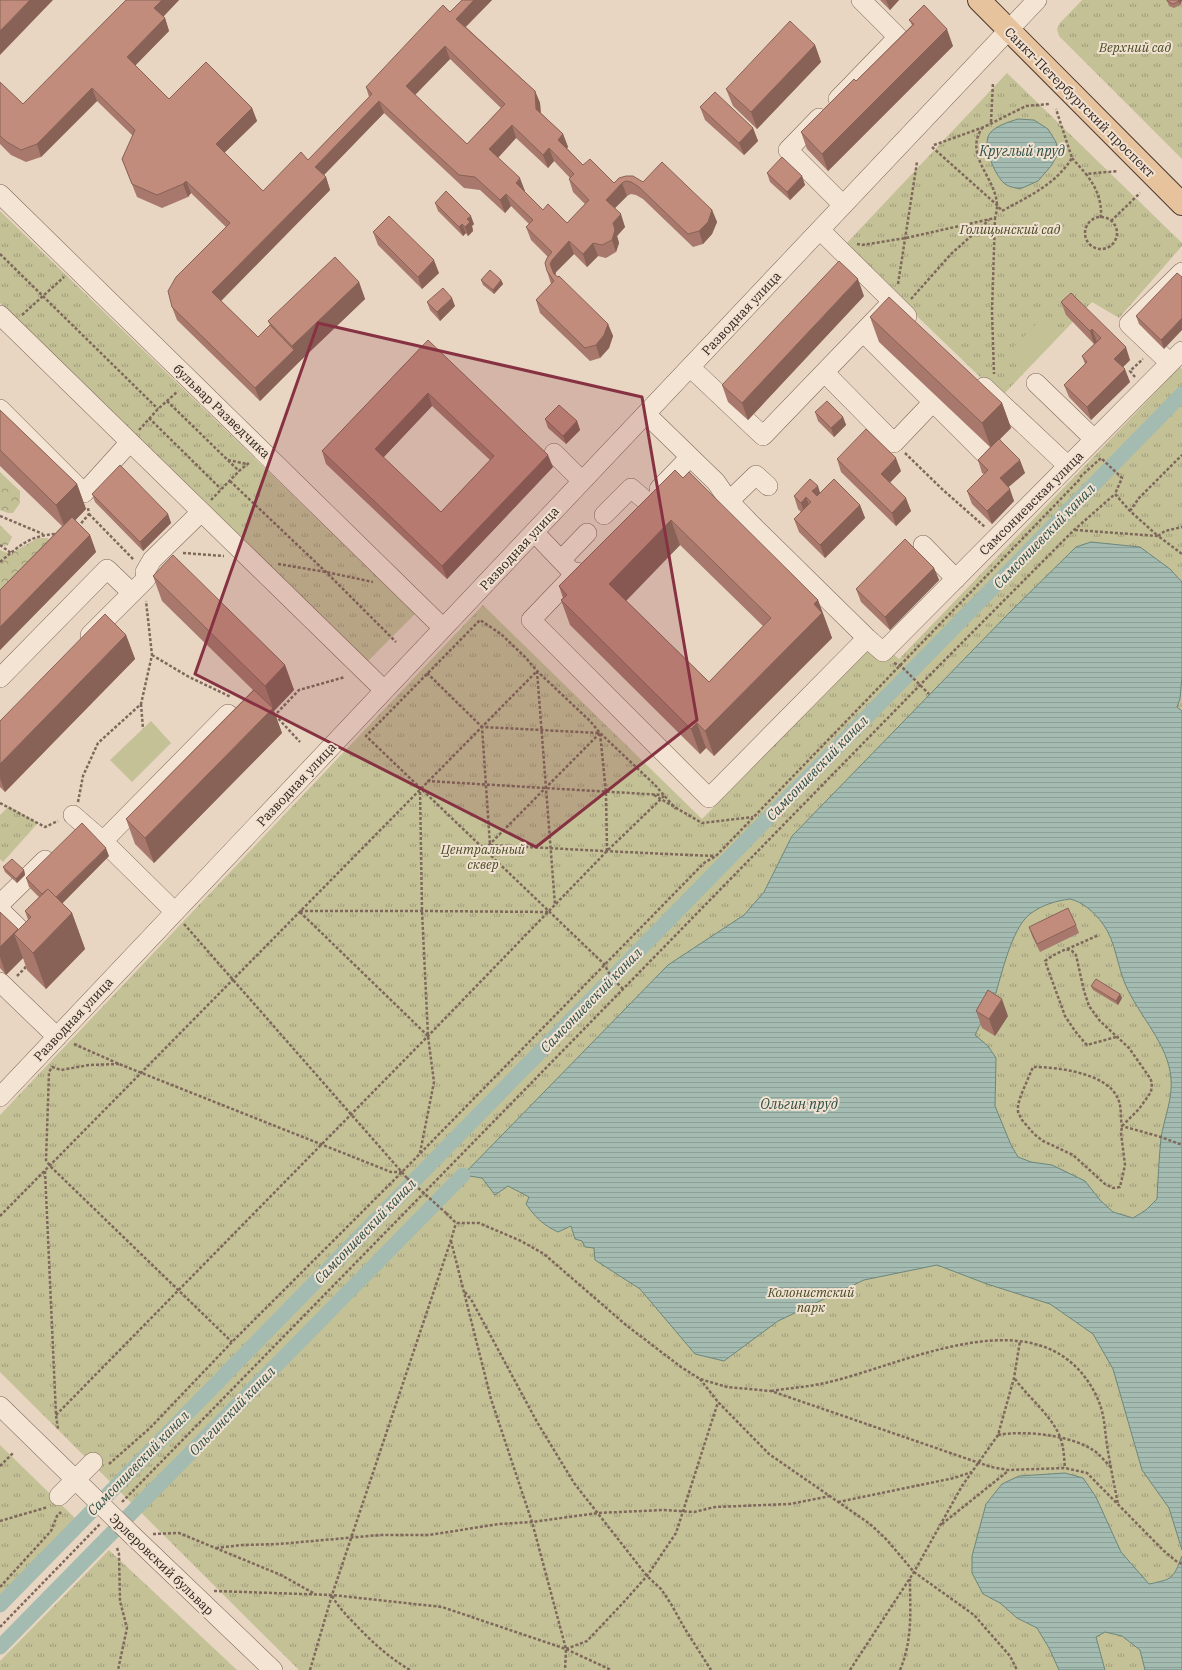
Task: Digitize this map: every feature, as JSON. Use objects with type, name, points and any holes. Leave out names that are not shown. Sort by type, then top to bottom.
[{"type":"main road","name":"Санкт-Петербургский проспект","points":[[979,0],[1014,24],[1182,183]]},
{"type":"main road","name":"Санкт-Петербургский проспект","points":[[1000,0],[1014,24],[1182,204]]},
{"type":"street","points":[[843,205],[788,150],[898,37],[861,0]]},
{"type":"street","name":"Разводная улица","points":[[0,1097],[66,1040],[179,918],[384,690],[1037,0]]},
{"type":"street","name":"бульвар Разведчика","points":[[0,194],[443,628]]},
{"type":"street","points":[[820,230],[919,326]]},
{"type":"street","points":[[1178,356],[1129,324],[1182,272]]},
{"type":"street","points":[[690,367],[763,436],[863,332],[897,306]]},
{"type":"street","points":[[4,325],[130,442],[384,690]]},
{"type":"street","points":[[863,332],[986,455]]},
{"type":"street","name":"Самсониевская улица","points":[[867,638],[883,652],[997,538],[1075,472],[1094,439],[1178,356]]},
{"type":"street","points":[[825,373],[894,443],[933,402]]},
{"type":"street","points":[[971,375],[1075,472]]},
{"type":"street","points":[[1036,383],[1094,439]]},
{"type":"street","points":[[0,409],[84,493],[130,442]]},
{"type":"street","points":[[589,560],[531,620],[709,798],[867,638],[753,526],[729,501],[716,482],[646,414]]},
{"type":"street","points":[[554,453],[582,481]]},
{"type":"street","points":[[604,515],[631,488],[641,506],[690,457]]},
{"type":"street","points":[[729,501],[756,476],[768,486]]},
{"type":"street","points":[[77,648],[132,593],[145,575],[152,560],[201,512]]},
{"type":"street","points":[[534,532],[575,575]]},
{"type":"street","points":[[561,560],[587,533]]},
{"type":"street","points":[[923,545],[956,579]]},
{"type":"street","points":[[0,678],[107,569],[132,593]]},
{"type":"street","points":[[103,841],[233,707]]},
{"type":"street","points":[[76,819],[103,841],[179,918]]},
{"type":"street","points":[[0,904],[56,850]]},
{"type":"street","points":[[0,910],[33,942]]},
{"type":"street","points":[[2,985],[66,1040]]},
{"type":"street","name":"Эрлеровский бульвар","points":[[0,1406],[81,1486],[273,1670]]},
{"type":"street","points":[[56,1506],[81,1486],[93,1462]]},
{"type":"path","points":[[991,122],[993,82]]},
{"type":"path","points":[[1050,104],[1026,106],[984,126],[933,146],[1002,211],[1055,180],[1072,158]]},
{"type":"path","points":[[1056,109],[1072,158],[1093,183],[1099,195],[1101,218]]},
{"type":"path","points":[[984,126],[978,133],[976,142],[977,152],[994,192],[997,205],[995,218],[992,312],[994,397]]},
{"type":"path","points":[[897,306],[896,296],[917,162]]},
{"type":"path","points":[[1086,174],[1118,171]]},
{"type":"path","points":[[1111,221],[1140,193]]},
{"type":"path","points":[[856,244],[862,245],[906,238],[995,218]]},
{"type":"path","points":[[1097,218],[1105,218],[1111,221],[1116,228],[1117,235],[1114,242],[1108,248],[1101,250],[1093,248],[1088,243],[1085,235],[1086,228],[1090,221],[1097,218]]},
{"type":"path","points":[[897,306],[990,219]]},
{"type":"path","points":[[0,254],[158,409]]},
{"type":"path","points":[[4,325],[42,296],[75,267]]},
{"type":"path","points":[[1124,377],[1147,355]]},
{"type":"path","points":[[1130,371],[1138,380]]},
{"type":"path","points":[[130,442],[149,418],[190,380]]},
{"type":"path","points":[[168,401],[239,471]]},
{"type":"path","points":[[149,418],[221,489]]},
{"type":"path","points":[[894,443],[942,489],[997,538]]},
{"type":"path","points":[[201,512],[239,471],[263,452]]},
{"type":"path","points":[[1130,511],[1139,498],[1182,455]]},
{"type":"path","points":[[122,1503],[920,685],[1074,530],[1115,494],[1122,478],[1101,458]]},
{"type":"path","points":[[228,460],[247,464]]},
{"type":"path","points":[[114,1460],[150,1428],[232,1342],[420,1154],[604,964],[704,863],[716,856],[901,666],[1075,472]]},
{"type":"path","points":[[230,481],[326,572],[396,642]]},
{"type":"path","points":[[84,493],[89,514],[145,575],[145,598],[152,655],[141,704],[143,729]]},
{"type":"path","points":[[1115,494],[1130,511],[1158,536],[1182,554]]},
{"type":"path","points":[[75,529],[89,514]]},
{"type":"path","points":[[0,516],[43,534]]},
{"type":"path","points":[[1074,530],[1158,536],[1165,531],[1182,527]]},
{"type":"path","points":[[0,562],[26,540],[43,534],[58,533]]},
{"type":"path","points":[[0,545],[11,553]]},
{"type":"path","points":[[182,553],[221,556]]},
{"type":"path","points":[[250,560],[326,572],[384,585],[394,580]]},
{"type":"path","points":[[623,989],[612,978],[604,964],[366,736],[480,620],[501,634],[526,658],[536,671],[655,784],[676,809]]},
{"type":"path","points":[[152,655],[189,677],[233,707]]},
{"type":"path","points":[[901,666],[929,694]]},
{"type":"path","points":[[0,1216],[536,671]]},
{"type":"path","points":[[536,671],[542,730],[555,905]]},
{"type":"path","points":[[427,673],[482,727],[490,845]]},
{"type":"path","points":[[275,715],[299,690],[345,677]]},
{"type":"path","points":[[76,819],[83,776],[98,742],[141,704]]},
{"type":"path","points":[[269,713],[275,715],[300,742]]},
{"type":"path","points":[[482,727],[600,733]]},
{"type":"path","points":[[485,849],[600,733]]},
{"type":"path","points":[[600,733],[606,793],[607,851]]},
{"type":"path","points":[[427,781],[487,786],[664,796]]},
{"type":"path","points":[[420,788],[422,911],[428,1036],[434,1082],[420,1154]]},
{"type":"path","points":[[653,795],[702,822],[754,817]]},
{"type":"path","points":[[56,1415],[178,1289],[352,1114],[607,851],[659,799],[664,796]]},
{"type":"path","points":[[490,845],[716,856]]},
{"type":"path","points":[[300,912],[549,912]]},
{"type":"path","points":[[300,912],[428,1036]]},
{"type":"path","points":[[179,918],[407,1178],[456,1223],[479,1224],[521,1241],[544,1254],[626,1325],[681,1367],[700,1379],[727,1387],[771,1391],[825,1383],[925,1352],[985,1341],[1004,1339],[1020,1340],[1037,1344],[1054,1350],[1071,1363],[1085,1377],[1096,1394],[1106,1424],[1107,1443],[1118,1504]]},
{"type":"path","points":[[1099,935],[1066,949],[1045,961],[1065,1016],[1075,1032],[1087,1045],[1116,1037]]},
{"type":"path","points":[[2,985],[25,968],[33,942]]},
{"type":"path","points":[[1066,949],[1072,951],[1076,955],[1089,1006],[1100,1021],[1136,1056],[1146,1069],[1152,1083],[1151,1092],[1122,1126],[1121,1133],[1125,1166],[1120,1187],[1113,1188],[1105,1184],[1073,1155],[1043,1141],[1034,1134],[1022,1120],[1018,1112],[1020,1095],[1033,1067],[1049,1067],[1067,1070],[1101,1082],[1112,1089],[1118,1099],[1122,1126]]},
{"type":"path","points":[[66,1040],[119,1064],[391,1172],[402,1172]]},
{"type":"path","points":[[119,1064],[89,1065],[61,1070],[52,1067],[49,1072],[46,1160],[50,1166],[232,1342]]},
{"type":"path","points":[[1122,1126],[1161,1137],[1182,1145]]},
{"type":"path","points":[[46,1170],[56,1415],[58,1429]]},
{"type":"path","points":[[310,1670],[332,1595],[456,1223]]},
{"type":"path","points":[[451,1240],[491,1399],[532,1522],[566,1649],[565,1670]]},
{"type":"path","points":[[465,1292],[472,1301],[537,1422],[574,1483],[647,1576],[661,1589],[672,1604],[685,1629],[711,1670]]},
{"type":"path","points":[[850,1670],[910,1579],[972,1472],[998,1435],[1014,1378],[1020,1340]]},
{"type":"path","points":[[1014,1378],[1044,1414],[1060,1437],[1063,1450],[1064,1468]]},
{"type":"path","points":[[700,1379],[718,1402],[769,1454],[870,1524],[882,1535],[914,1572],[974,1615],[1007,1652],[1017,1670]]},
{"type":"path","points":[[771,1391],[991,1467],[1008,1470],[1064,1468],[1087,1473],[1176,1561],[1182,1564]]},
{"type":"path","points":[[566,1649],[587,1641],[647,1576],[676,1533],[684,1512],[718,1402]]},
{"type":"path","points":[[998,1435],[1013,1433],[1060,1437],[1094,1451],[1111,1468]]},
{"type":"path","points":[[0,1466],[13,1453]]},
{"type":"path","points":[[1,1459],[5,1461]]},
{"type":"path","points":[[940,1525],[1008,1470]]},
{"type":"path","points":[[838,1502],[954,1478],[972,1472]]},
{"type":"path","points":[[216,1548],[352,1538],[380,1534],[429,1535],[499,1524],[532,1522],[598,1513],[664,1510],[694,1512],[715,1507],[790,1504],[830,1496]]},
{"type":"path","points":[[0,1521],[56,1506],[51,1531],[0,1587]]},
{"type":"path","points":[[0,1627],[100,1524]]},
{"type":"path","points":[[153,1534],[179,1533],[281,1575],[316,1595]]},
{"type":"path","points":[[117,1548],[120,1601],[127,1628],[118,1670]]},
{"type":"path","points":[[900,1670],[907,1654],[911,1618],[910,1579]]},
{"type":"path","points":[[211,1591],[332,1595],[442,1607],[566,1649],[611,1670]]},
{"type":"path","points":[[332,1595],[337,1605],[375,1645],[393,1660],[410,1670]]},
{"type":"highlighted area","points":[[318,323],[642,397],[697,720],[536,847],[195,674]]},
{"type":"green space","name":"Верхний сад","points":[[1082,0],[1182,0],[1182,159],[1059,36],[1057,29],[1060,23]]},
{"type":"green space","name":"Голицынский сад","points":[[1007,73],[1182,243],[1182,246],[1119,318],[1092,302],[1001,397],[844,246]]},
{"type":"green space","points":[[0,211],[415,614],[366,663],[0,303]]},
{"type":"green space","points":[[1039,321],[1057,338],[1026,370],[1008,353]]},
{"type":"green space","name":"Колонистский парк","points":[[1180,367],[1182,369],[1182,1670],[299,1670],[0,1372],[0,1115],[483,605],[702,819],[878,641],[899,659]]},
{"type":"green space","points":[[0,472],[20,491],[20,503],[13,513],[0,510]]},
{"type":"green space","points":[[0,525],[12,537],[8,545],[4,546],[0,544]]},
{"type":"green space","points":[[38,538],[47,538],[51,541],[0,604],[0,550],[10,554]]},
{"type":"green space","points":[[151,721],[171,743],[132,782],[110,760]]},
{"type":"green space","points":[[9,806],[38,823],[3,862],[0,859],[0,815]]},
{"type":"green space","points":[[0,1445],[76,1519],[0,1598]]},
{"type":"green space","points":[[109,1550],[237,1670],[0,1670],[0,1661]]},
{"type":"water","name":"Круглый пруд","points":[[1018,119],[1034,120],[1048,129],[1056,142],[1058,154],[1051,166],[1038,181],[1020,189],[1007,185],[1001,180],[990,160],[987,144],[990,133],[993,130],[1003,124]]},
{"type":"water","name":"Ольгин пруд","points":[[1091,542],[1140,547],[1170,569],[1182,582],[1182,677],[1180,699],[1177,707],[1182,711],[1182,1550],[1169,1508],[1142,1470],[1113,1369],[1093,1334],[1050,1304],[987,1284],[937,1265],[864,1280],[778,1321],[724,1361],[695,1354],[640,1289],[595,1260],[594,1248],[585,1247],[582,1241],[575,1239],[571,1226],[558,1232],[540,1220],[533,1213],[526,1204],[529,1197],[508,1186],[495,1195],[482,1178],[463,1175],[668,965],[744,915],[764,892],[792,836],[1008,614],[1076,547]],"holes":[[[1070,899],[1084,905],[1100,920],[1111,938],[1126,986],[1159,1042],[1169,1066],[1171,1093],[1161,1138],[1157,1199],[1146,1210],[1133,1218],[1113,1212],[1100,1200],[1085,1181],[1052,1165],[1031,1162],[1018,1157],[1011,1145],[995,1106],[996,1058],[988,1046],[975,1035],[993,1003],[1007,956],[1017,931],[1023,921],[1039,908],[1059,901]]]},
{"type":"water","points":[[1065,1473],[1083,1478],[1096,1497],[1121,1552],[1149,1584],[1163,1581],[1171,1577],[1174,1574],[1182,1556],[1182,1670],[1145,1670],[1140,1650],[1122,1636],[1105,1632],[1096,1637],[1105,1670],[1059,1670],[1049,1648],[1037,1628],[1017,1618],[1000,1603],[983,1594],[972,1573],[972,1556],[986,1504],[1002,1484],[1019,1476]]},
{"type":"building","points":[[0,0],[30,0],[0,31]]},
{"type":"building","points":[[126,0],[162,0],[154,8],[165,18],[127,57],[169,99],[206,62],[252,108],[216,144],[263,191],[301,152],[308,160],[372,94],[366,87],[443,5],[450,12],[462,0],[474,0],[456,19],[535,91],[536,109],[563,134],[558,140],[583,165],[590,159],[614,183],[619,178],[626,176],[633,176],[643,182],[662,162],[712,210],[708,222],[699,231],[688,234],[639,187],[631,182],[626,181],[622,183],[606,200],[621,214],[613,223],[615,230],[612,240],[602,245],[593,243],[583,254],[569,241],[550,264],[554,274],[558,277],[559,276],[608,324],[604,335],[596,345],[585,348],[536,300],[554,281],[547,271],[545,263],[552,252],[526,227],[533,220],[506,194],[500,200],[475,177],[459,175],[379,101],[315,167],[326,177],[212,292],[258,337],[270,325],[294,350],[255,388],[172,307],[168,291],[176,277],[230,223],[186,181],[183,184],[157,195],[132,184],[122,159],[135,130],[92,88],[37,144],[21,150],[0,136],[0,82],[23,104]],"holes":[[[445,46],[505,104],[467,144],[406,86]],[[512,125],[543,155],[549,148],[574,174],[569,179],[589,200],[567,223],[548,204],[543,210],[516,183],[520,178],[489,149]]]},
{"type":"building","points":[[1167,0],[1179,0],[1179,1],[1173,4]]},
{"type":"building","points":[[924,5],[947,29],[822,154],[801,132],[854,79],[856,81],[914,24],[909,20]]},
{"type":"building","points":[[790,21],[815,45],[751,112],[726,89]]},
{"type":"building","points":[[715,92],[753,128],[739,143],[700,107]]},
{"type":"building","points":[[782,157],[802,176],[787,192],[767,173]]},
{"type":"building","points":[[446,191],[471,216],[467,219],[470,222],[465,227],[462,224],[459,227],[435,203]]},
{"type":"building","points":[[389,216],[434,260],[418,277],[373,232]]},
{"type":"building","points":[[335,257],[359,282],[292,346],[268,321]]},
{"type":"building","points":[[839,261],[858,279],[742,403],[722,385]]},
{"type":"building","points":[[490,270],[501,280],[493,290],[481,280]]},
{"type":"building","points":[[1177,273],[1182,277],[1182,318],[1161,340],[1136,316]]},
{"type":"building","points":[[443,288],[452,298],[437,312],[427,302]]},
{"type":"building","points":[[1071,293],[1126,347],[1114,359],[1125,369],[1087,407],[1064,385],[1087,362],[1082,356],[1101,338],[1092,329],[1090,331],[1061,302]]},
{"type":"building","points":[[889,297],[1002,403],[982,423],[870,317]]},
{"type":"building","points":[[428,340],[548,455],[442,566],[322,451]],"holes":[[[428,393],[494,456],[441,512],[375,449]]]},
{"type":"building","points":[[827,401],[843,417],[831,428],[815,412]]},
{"type":"building","points":[[559,405],[577,421],[563,436],[545,419]]},
{"type":"building","points":[[0,410],[77,484],[56,505],[0,450]]},
{"type":"building","points":[[866,429],[896,458],[881,474],[906,498],[892,513],[837,459]]},
{"type":"building","points":[[999,439],[1020,460],[1000,478],[1010,489],[987,511],[967,491],[988,470],[978,460]]},
{"type":"building","points":[[120,465],[168,514],[140,542],[92,494]]},
{"type":"building","points":[[675,470],[683,478],[689,472],[818,600],[814,604],[822,613],[705,731],[697,723],[691,729],[561,600],[567,595],[559,586]],"holes":[[[671,520],[771,618],[709,682],[609,584]]]},
{"type":"building","points":[[810,479],[818,486],[812,491],[817,496],[834,479],[860,505],[820,545],[794,519],[811,502],[806,497],[801,503],[794,496]]},
{"type":"building","points":[[72,517],[90,535],[0,627],[0,590]]},
{"type":"building","points":[[905,539],[934,568],[885,617],[856,589]]},
{"type":"building","points":[[173,555],[285,665],[265,686],[153,576]]},
{"type":"building","points":[[105,614],[126,635],[0,764],[0,721]]},
{"type":"building","points":[[254,690],[273,708],[145,838],[126,819]]},
{"type":"building","points":[[82,823],[106,848],[56,897],[48,889],[42,894],[26,878]]},
{"type":"building","points":[[12,859],[24,870],[16,879],[3,867]]},
{"type":"building","points":[[48,889],[72,913],[33,953],[14,934],[31,917],[25,911]]},
{"type":"building","points":[[1068,908],[1076,925],[1037,944],[1029,927]]},
{"type":"building","points":[[0,912],[18,929],[0,947]]},
{"type":"building","points":[[1096,979],[1120,994],[1116,1001],[1091,986]]},
{"type":"building","points":[[988,990],[1002,999],[989,1019],[976,1011]]},
{"type":"waterway","name":"Самсониевский канал","points":[[0,1605],[1182,394]]},
{"type":"waterway","name":"Ольгинский канал","points":[[0,1647],[463,1175]]},
{"type":"park label","name":"Центральный сквер","points":[[483,856]]}]
